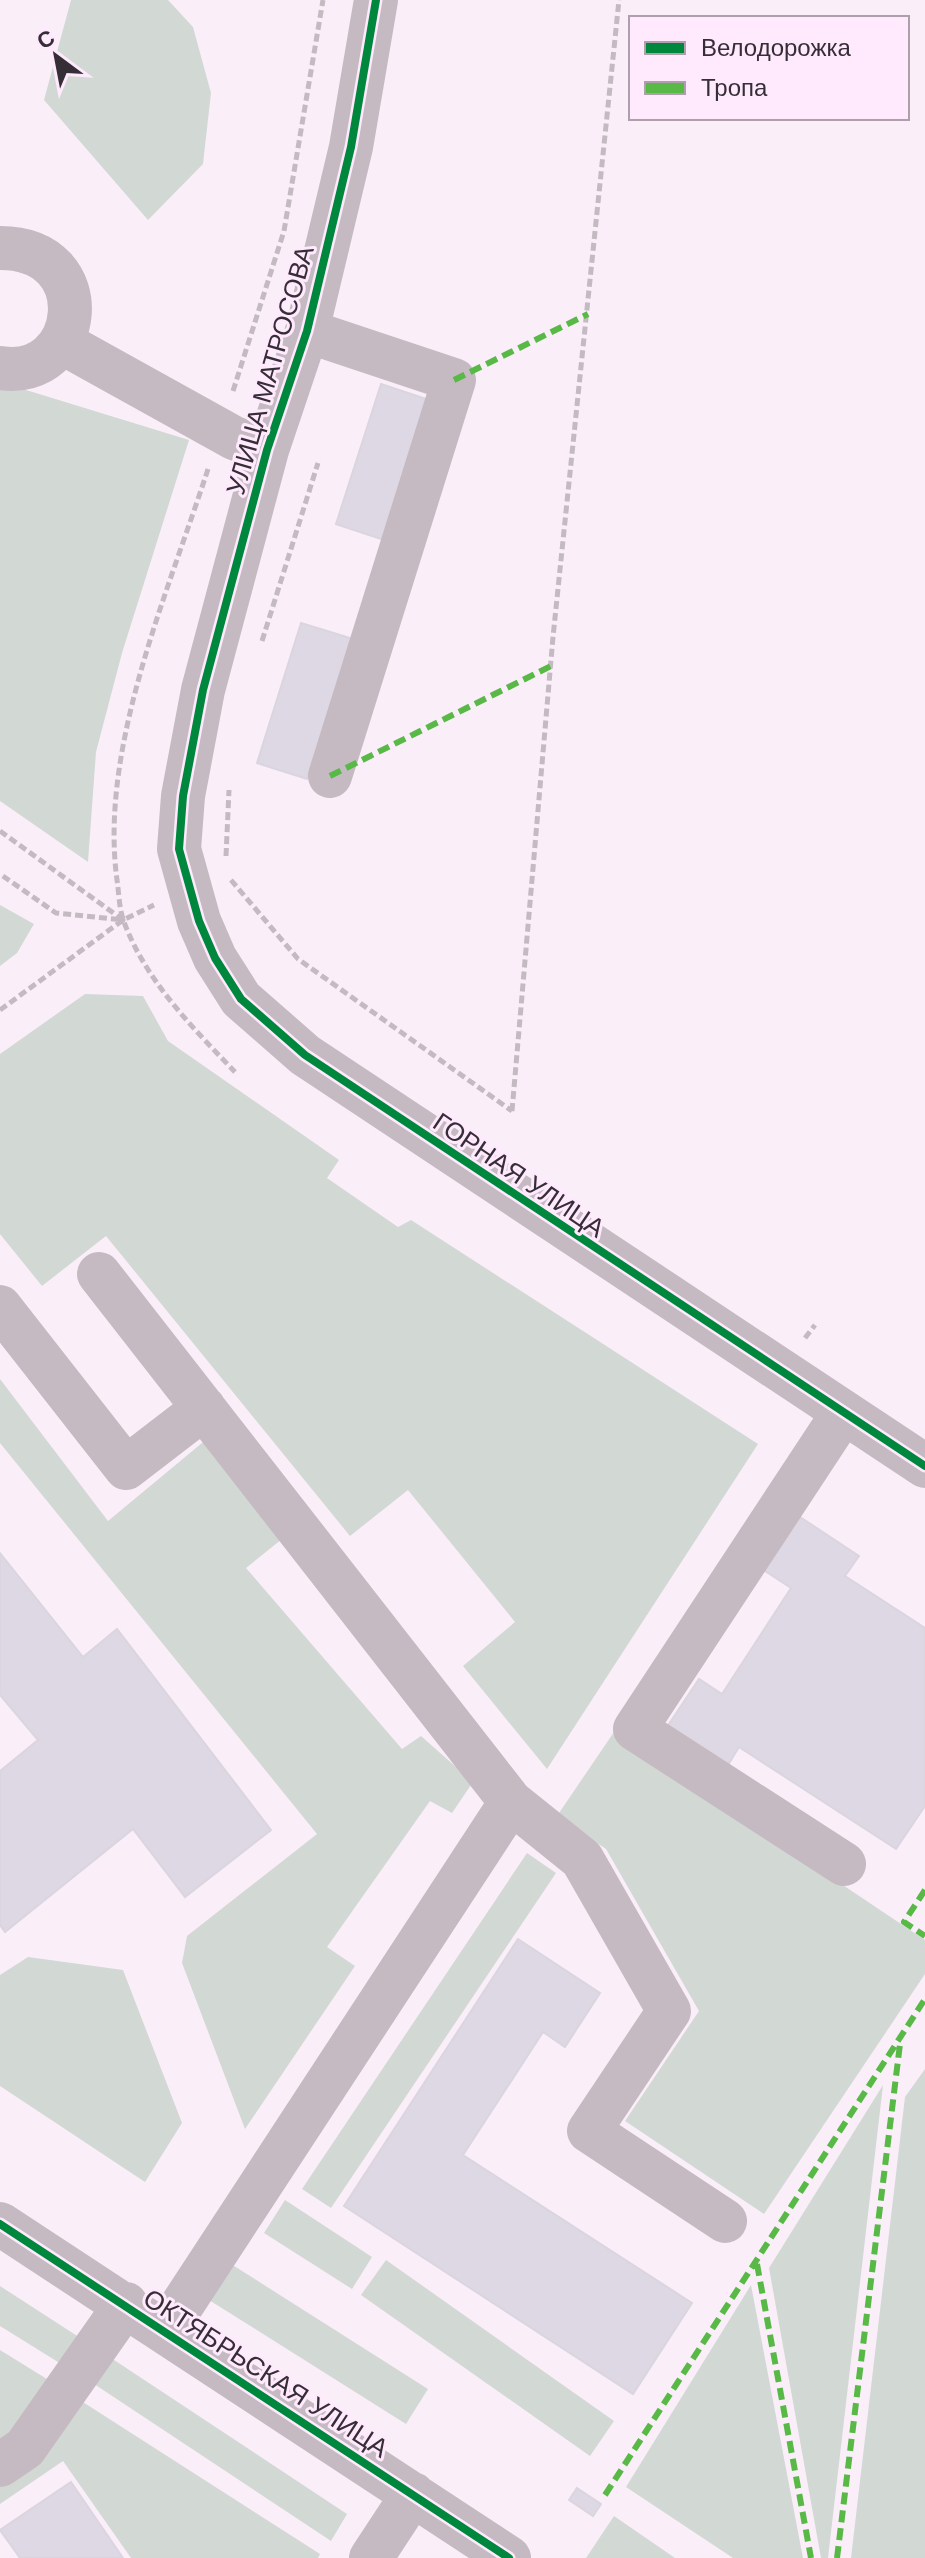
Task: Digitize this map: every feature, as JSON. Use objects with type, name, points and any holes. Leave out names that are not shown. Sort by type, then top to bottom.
[{"type":"street","name":"УЛИЦА МАТРОСОВА","points":[[183,796],[203,690],[267,450],[307,331],[351,147],[376,0]]},
{"type":"street","points":[[0,248],[21,249],[40,255],[56,267],[66,284],[71,304],[70,324],[61,342],[47,357],[30,366],[0,368]]},
{"type":"street","points":[[307,331],[454,380],[330,776]]},
{"type":"street","points":[[61,342],[234,438],[267,450]]},
{"type":"street","name":"ГОРНАЯ УЛИЦА","points":[[183,796],[179,849],[190,888],[215,958],[241,999],[305,1055],[925,1466]]},
{"type":"street","points":[[99,1274],[511,1802],[582,1859],[669,2011],[589,2131],[725,2221]]},
{"type":"street","points":[[0,1307],[126,1468],[204,1408]]},
{"type":"street","points":[[843,1413],[635,1729],[844,1864]]},
{"type":"street","points":[[165,2331],[511,1802]]},
{"type":"street","name":"ОКТЯБРЬСКАЯ УЛИЦА","points":[[0,2224],[509,2558]]},
{"type":"street","points":[[0,2465],[25,2448],[126,2304]]},
{"type":"street","points":[[371,2558],[413,2494]]},
{"type":"path","points":[[229,786],[225,872],[298,959],[512,1111],[553,637],[619,0]]},
{"type":"path","points":[[262,642],[318,463]]},
{"type":"path","points":[[0,831],[123,920]]},
{"type":"path","points":[[0,874],[56,913],[123,920]]},
{"type":"path","points":[[0,1010],[123,920],[190,888]]},
{"type":"shaded area","points":[[71,0],[168,0],[193,27],[211,93],[203,164],[148,220],[44,100]]},
{"type":"shaded area","points":[[0,382],[189,440],[122,653],[96,752],[88,862],[0,801]]},
{"type":"shaded area","points":[[0,905],[34,924],[17,953],[0,966]]},
{"type":"shaded area","points":[[85,994],[143,996],[168,1041],[339,1160],[327,1178],[398,1227],[411,1220],[758,1444],[547,1769],[463,1666],[515,1622],[408,1490],[350,1536],[106,1236],[42,1286],[0,1234],[0,1054]]},
{"type":"shaded area","points":[[0,1379],[108,1521],[208,1438],[287,1535],[246,1568],[402,1749],[421,1736],[473,1782],[452,1813],[430,1801],[327,1947],[355,1966],[245,2129],[182,1963],[187,1936],[317,1834],[0,1443]]},
{"type":"shaded area","points":[[614,1732],[925,1940],[925,1974],[764,2214],[625,2121],[699,2011],[606,1849],[557,1816]]},
{"type":"shaded area","points":[[527,1853],[556,1873],[331,2208],[302,2189]]},
{"type":"shaded area","points":[[28,1957],[123,1970],[182,2123],[145,2182],[0,2086],[0,1975]]},
{"type":"shaded area","points":[[925,2069],[925,2558],[851,2558],[905,2097]]},
{"type":"shaded area","points":[[883,2085],[828,2558],[821,2558],[769,2268]]},
{"type":"shaded area","points":[[285,2200],[372,2257],[352,2289],[264,2233]]},
{"type":"shaded area","points":[[386,2260],[614,2421],[590,2456],[361,2295]]},
{"type":"shaded area","points":[[231,2264],[428,2389],[406,2424],[209,2300]]},
{"type":"shaded area","points":[[751,2285],[803,2558],[733,2558],[626,2487]]},
{"type":"shaded area","points":[[0,2286],[85,2341],[66,2367],[0,2326]]},
{"type":"shaded area","points":[[0,2350],[55,2384],[0,2448]]},
{"type":"shaded area","points":[[102,2352],[347,2514],[331,2541],[85,2378]]},
{"type":"shaded area","points":[[75,2397],[320,2554],[318,2558],[131,2558],[63,2461],[0,2504],[0,2481]]},
{"type":"shaded area","points":[[614,2516],[675,2558],[586,2558]]},
{"type":"building","points":[[381,384],[432,401],[387,541],[336,524]]},
{"type":"building","points":[[301,623],[353,639],[307,779],[257,763]]},
{"type":"building","points":[[794,1513],[859,1556],[845,1576],[925,1628],[925,1806],[896,1849],[739,1747],[725,1770],[665,1730],[699,1679],[722,1694],[791,1588],[759,1567]]},
{"type":"building","points":[[0,1553],[83,1657],[117,1629],[271,1830],[185,1897],[133,1829],[5,1932],[0,1925],[0,1771],[38,1740],[0,1695]]},
{"type":"building","points":[[518,1939],[600,1993],[565,2047],[543,2032],[463,2155],[692,2303],[633,2394],[344,2206]]},
{"type":"building","points":[[71,2482],[123,2558],[20,2558],[0,2530]]},
{"type":"building","points":[[577,2488],[601,2504],[593,2516],[569,2500]]},
{"type":"marked path","points":[[454,380],[588,314]]},
{"type":"marked path","points":[[330,776],[551,666]]},
{"type":"marked path","points":[[925,1890],[904,1922],[925,1936]]},
{"type":"marked path","points":[[605,2495],[925,1999]]},
{"type":"marked path","points":[[837,2558],[900,2044]]},
{"type":"marked path","points":[[757,2264],[811,2558]]},
{"type":"cycle path","points":[[376,0],[351,147],[307,331],[267,450],[203,690],[183,796],[179,849],[199,921],[215,958],[241,999],[305,1055],[925,1466]]},
{"type":"cycle path","points":[[0,2224],[509,2558]]}]
